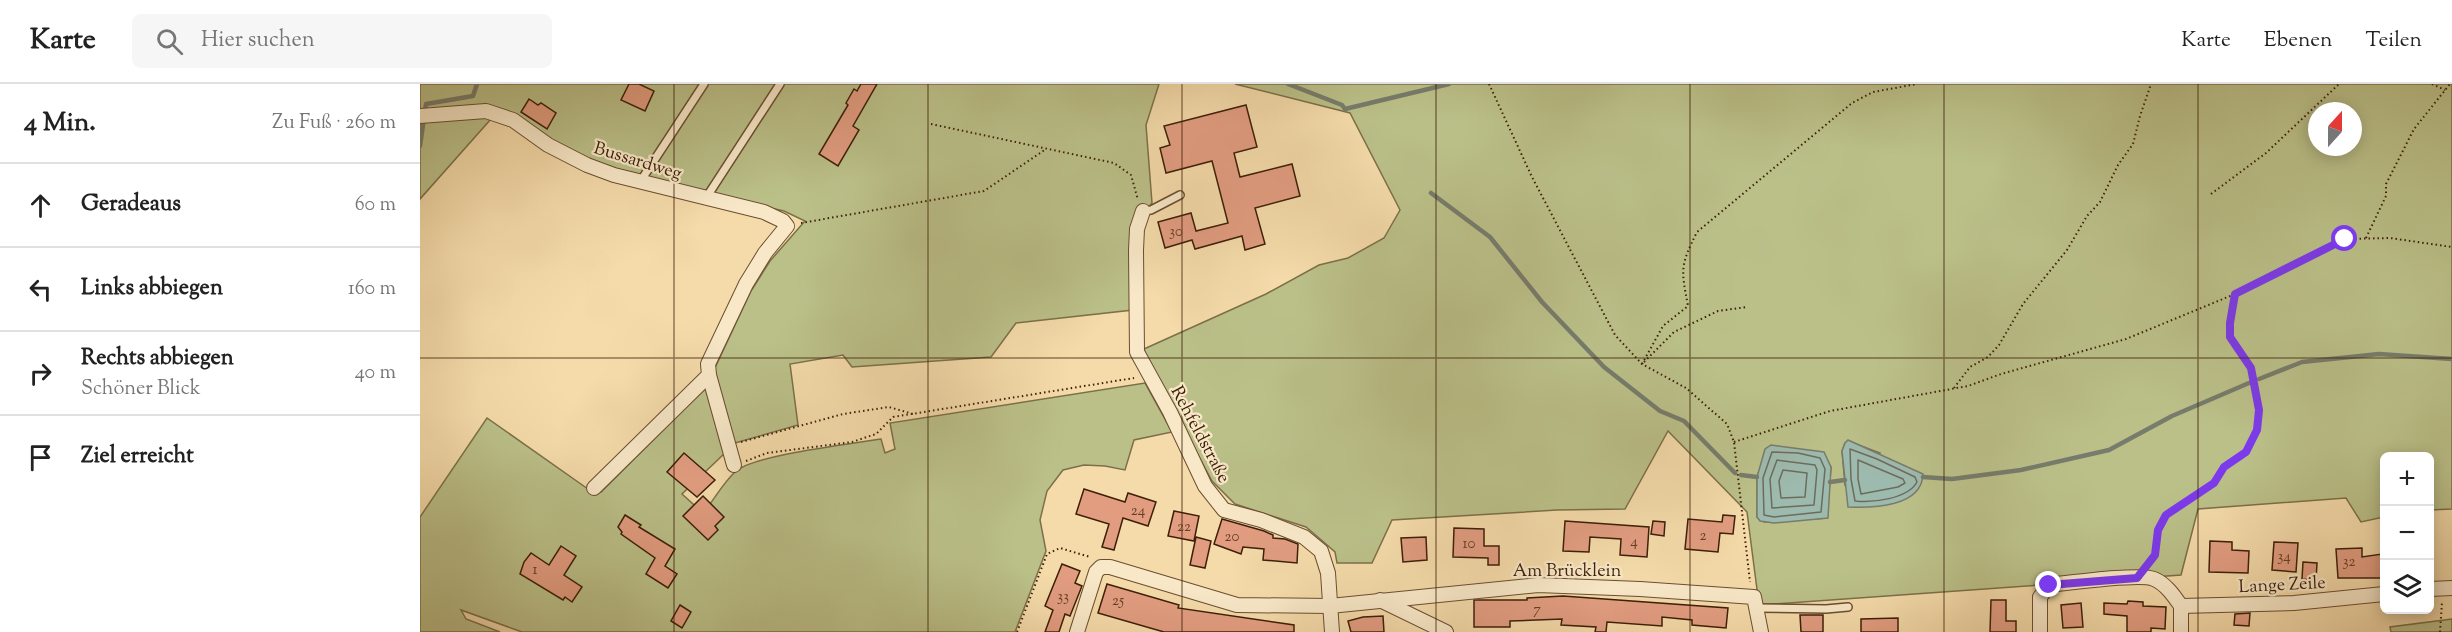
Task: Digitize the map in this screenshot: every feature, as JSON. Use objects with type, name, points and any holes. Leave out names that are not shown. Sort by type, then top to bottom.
[{"type":"street","name":"Bussardweg","points":[[426,116],[486,111],[513,120],[548,145],[587,165],[640,182],[764,212],[785,224]]},
{"type":"street","name":"Rehfeldstraße","points":[[1143,211],[1137,229],[1136,250],[1137,352],[1170,412],[1204,486],[1224,510],[1261,520],[1304,537],[1321,551],[1328,573],[1332,632]]},
{"type":"street","points":[[734,465],[708,364],[746,284],[785,224]]},
{"type":"street","points":[[594,488],[709,375]]},
{"type":"street","points":[[1077,632],[1095,572],[1101,567],[1110,567],[1237,605],[1330,606],[1380,600],[1446,632]]},
{"type":"street","points":[[2040,632],[2040,597],[2049,585],[2137,578],[2154,579],[2170,591],[2181,606],[2181,632]]},
{"type":"street","name":"Am Brücklein","points":[[1380,600],[1538,585],[1640,589],[1755,602]]},
{"type":"street","name":"Lange Zeile","points":[[2181,606],[2294,603],[2380,594]]},
{"type":"street","points":[[1755,602],[1761,632]]},
{"type":"lane","points":[[640,182],[704,84]]},
{"type":"lane","points":[[706,198],[780,84]]},
{"type":"lane","points":[[1143,211],[1180,195]]},
{"type":"lane","points":[[1755,602],[1826,609],[1848,607]]},
{"type":"path","points":[[1489,84],[1532,177],[1610,324],[1626,349],[1642,364],[1686,388],[1727,424],[1734,442],[1749,577],[1755,602]]},
{"type":"path","points":[[1642,364],[1663,326],[1688,306],[1683,279],[1683,260],[1697,232],[1852,103],[1873,92],[1917,84]]},
{"type":"path","points":[[1953,389],[1970,367],[1988,357],[1999,345],[2023,304],[2067,249],[2087,216],[2100,202],[2118,165],[2133,144],[2151,84]]},
{"type":"path","points":[[2211,194],[2266,153],[2339,84]]},
{"type":"path","points":[[2432,84],[2445,90]]},
{"type":"path","points":[[2366,238],[2386,196],[2386,184],[2414,129],[2450,84]]},
{"type":"path","points":[[931,124],[1114,164],[1131,175],[1136,197],[1143,211]]},
{"type":"path","points":[[785,224],[984,190],[1046,149]]},
{"type":"path","points":[[1734,442],[1830,411],[1953,389],[2126,339],[2235,294],[2345,239],[2390,238],[2452,247]]},
{"type":"path","points":[[2137,578],[2155,555],[2158,530],[2166,515],[2214,483],[2224,467],[2246,452],[2257,430],[2259,410],[2251,368],[2230,337],[2235,294]]},
{"type":"path","points":[[1642,364],[1674,332],[1718,311],[1747,308]]},
{"type":"path","points":[[734,465],[767,453],[852,442],[876,434],[893,417],[1100,382],[1149,376]]},
{"type":"path","points":[[729,445],[843,414],[889,407],[915,415]]},
{"type":"path","points":[[1017,632],[1047,554],[1060,548],[1094,558],[1101,567]]},
{"type":"path","points":[[2440,632],[2441,588]]},
{"type":"green space","points":[[420,84],[1159,84],[1146,125],[1152,203],[1136,226],[1133,310],[1016,323],[991,357],[852,367],[843,355],[790,364],[798,425],[735,443],[714,370],[751,291],[770,261],[805,221],[784,211],[662,184],[589,162],[507,113],[420,112]]},
{"type":"green space","points":[[1235,84],[2452,84],[2452,509],[2434,510],[2434,452],[2380,452],[2380,518],[2361,522],[2346,498],[2198,509],[2181,575],[1759,605],[1747,512],[1668,431],[1625,509],[1557,510],[1392,520],[1372,563],[1337,563],[1335,552],[1306,527],[1235,504],[1212,481],[1147,360],[1144,349],[1266,294],[1319,265],[1348,258],[1384,238],[1400,210],[1350,113]],"holes":[[[1848,441],[1880,453],[1845,485],[1842,451]],[[1831,467],[1827,518],[1764,522],[1757,517],[1759,471]]]},
{"type":"green space","points":[[482,117],[491,119],[420,199],[420,123]]},
{"type":"green space","points":[[1145,383],[1172,432],[1134,440],[1125,470],[1084,465],[1063,470],[1047,491],[1040,520],[1046,551],[1015,632],[522,632],[461,610],[466,619],[500,632],[420,632],[420,517],[487,418],[588,489],[592,487],[601,492],[708,385],[726,452],[682,494],[703,513],[735,472],[761,460],[881,439],[885,453],[895,449],[890,423]]},
{"type":"green space","points":[[2452,619],[2452,632],[2391,632],[2390,627]]},
{"type":"water","points":[[1848,440],[1923,474],[1921,485],[1905,499],[1894,503],[1882,506],[1848,507],[1842,451]]},
{"type":"water","points":[[1771,445],[1824,452],[1831,467],[1828,518],[1774,523],[1760,521],[1757,517],[1757,477],[1765,449]]},
{"type":"building","points":[[629,84],[639,84],[654,91],[645,111],[621,100]]},
{"type":"building","points":[[861,84],[877,84],[853,126],[859,130],[838,166],[819,154],[848,105],[846,103],[854,89],[857,91]]},
{"type":"building","points":[[529,99],[538,105],[541,103],[556,113],[547,129],[521,112]]},
{"type":"building","points":[[1246,105],[1257,147],[1234,153],[1240,177],[1292,164],[1300,196],[1255,208],[1265,244],[1245,250],[1242,236],[1195,249],[1192,240],[1165,248],[1158,222],[1191,213],[1196,231],[1228,223],[1212,161],[1166,173],[1160,148],[1170,145],[1164,126]]},
{"type":"building","points":[[684,453],[715,480],[697,497],[667,472]]},
{"type":"building","points":[[1084,489],[1125,502],[1128,493],[1156,502],[1148,526],[1123,518],[1114,550],[1102,547],[1109,524],[1076,514]]},
{"type":"building","points":[[703,496],[724,517],[715,526],[718,530],[708,540],[683,516]]},
{"type":"building","points":[[1174,511],[1199,516],[1194,541],[1168,536]]},
{"type":"building","points":[[625,515],[641,525],[639,527],[675,549],[665,566],[677,574],[668,588],[646,574],[655,558],[621,534],[618,527]]},
{"type":"building","points":[[1723,515],[1735,516],[1733,534],[1720,533],[1718,552],[1685,549],[1688,519],[1722,522]]},
{"type":"building","points":[[1222,519],[1264,531],[1273,535],[1273,538],[1285,539],[1298,544],[1297,563],[1263,560],[1264,549],[1243,547],[1241,554],[1214,544]]},
{"type":"building","points":[[1565,521],[1649,527],[1647,557],[1620,555],[1621,539],[1590,537],[1589,552],[1563,551]]},
{"type":"building","points":[[1653,521],[1665,522],[1664,536],[1651,534]]},
{"type":"building","points":[[1454,528],[1484,529],[1484,546],[1499,546],[1499,565],[1488,565],[1488,558],[1453,557]]},
{"type":"building","points":[[1196,537],[1211,541],[1205,568],[1190,565]]},
{"type":"building","points":[[1426,537],[1427,560],[1403,562],[1401,538]]},
{"type":"building","points":[[2210,541],[2232,542],[2232,550],[2249,551],[2248,573],[2209,572]]},
{"type":"building","points":[[2274,542],[2298,543],[2296,572],[2272,570]]},
{"type":"building","points":[[561,546],[576,556],[564,575],[582,587],[572,602],[565,597],[563,600],[520,574],[524,562],[531,553],[549,565]]},
{"type":"building","points":[[2362,548],[2362,557],[2380,554],[2380,578],[2338,578],[2336,549]]},
{"type":"building","points":[[2303,562],[2317,563],[2316,580],[2302,579]]},
{"type":"building","points":[[1062,564],[1080,571],[1075,583],[1082,586],[1070,616],[1065,614],[1059,632],[1045,632],[1053,610],[1045,606]]},
{"type":"building","points":[[1107,584],[1179,605],[1178,608],[1294,625],[1294,632],[1164,632],[1098,613]]},
{"type":"building","points":[[1563,596],[1728,608],[1726,628],[1692,625],[1692,620],[1662,617],[1662,626],[1607,622],[1606,632],[1595,632],[1596,627],[1561,625],[1562,619],[1510,621],[1510,627],[1474,627],[1474,600],[1527,600],[1527,598]]},
{"type":"building","points":[[1991,600],[2006,600],[2006,621],[2016,621],[2016,632],[1990,632]]},
{"type":"building","points":[[2128,601],[2143,602],[2143,606],[2166,607],[2165,629],[2151,628],[2151,632],[2127,632],[2127,616],[2104,614],[2104,603],[2127,604]]},
{"type":"building","points":[[2081,603],[2083,627],[2063,628],[2061,605]]},
{"type":"building","points":[[680,605],[691,612],[682,628],[671,621]]},
{"type":"building","points":[[2250,613],[2249,626],[2234,625],[2235,614]]},
{"type":"building","points":[[1800,615],[1823,615],[1823,632],[1801,632]]},
{"type":"building","points":[[1383,616],[1384,632],[1351,632],[1348,621],[1363,617]]},
{"type":"building","points":[[1898,618],[1898,632],[1861,632],[1861,619]]},
{"type":"waterway","points":[[420,146],[426,104],[473,96],[477,84]]},
{"type":"waterway","points":[[1288,84],[1342,105],[1345,109],[1449,84]]},
{"type":"waterway","points":[[1431,193],[1490,237],[1542,302],[1604,367],[1660,411],[1684,421],[1735,473]]},
{"type":"waterway","points":[[2259,379],[2302,362],[2379,354],[2452,359]]},
{"type":"waterway","points":[[1923,477],[1952,479],[2021,470],[2109,450],[2172,416],[2249,383]]},
{"type":"waterway","points":[[1741,475],[1757,477]]},
{"type":"waterway","points":[[1830,482],[1845,480]]},
{"type":"route","points":[[2049,585],[2137,578],[2155,555],[2158,530],[2166,515],[2199,495],[2214,483],[2224,467],[2246,452],[2257,430],[2259,410],[2251,368],[2230,337],[2235,294],[2345,239]]}]
